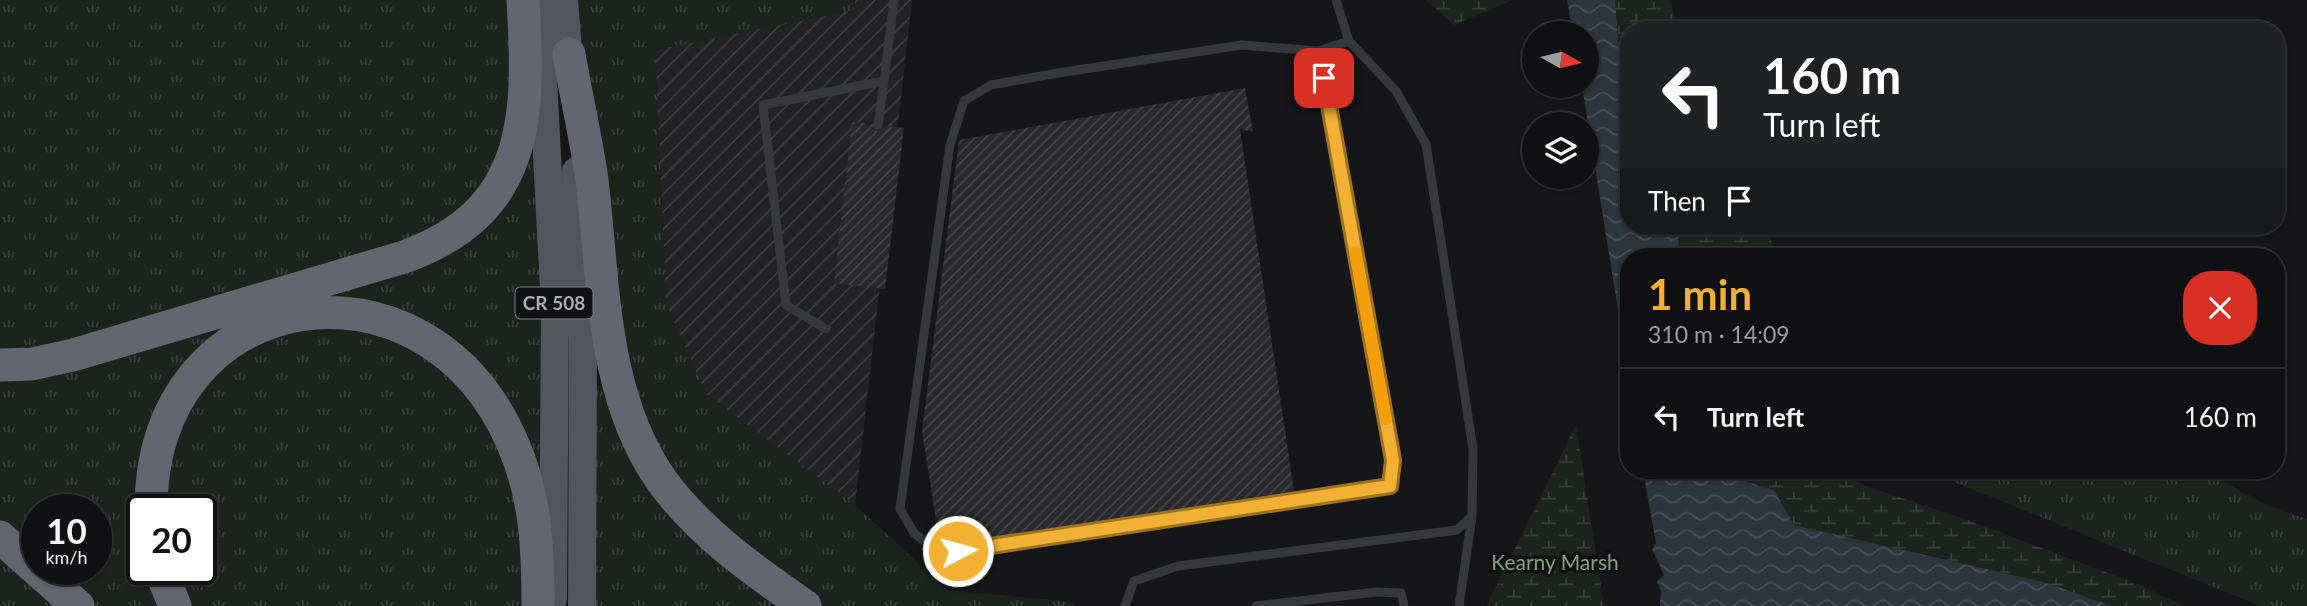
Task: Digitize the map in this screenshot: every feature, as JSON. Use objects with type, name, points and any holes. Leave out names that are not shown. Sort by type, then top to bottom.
[{"type":"highway","points":[[0,365],[39,363],[73,355],[404,257],[455,234],[491,197],[517,146],[527,86],[523,0]]},
{"type":"highway","points":[[569,54],[591,176],[611,344],[627,416],[661,479],[685,509],[731,550],[805,606]]},
{"type":"highway","points":[[152,494],[156,456],[167,424],[192,381],[225,347],[255,328],[290,316],[340,312],[373,316],[408,329],[438,348],[467,376],[493,407],[513,444],[529,490],[536,534],[538,606]]},
{"type":"highway","points":[[0,537],[78,606]]},
{"type":"highway","points":[[166,585],[175,606]]},
{"type":"main road","name":"CR 508","points":[[539,0],[555,307],[553,606]]},
{"type":"main road","name":"CR 508","points":[[564,0],[583,339],[582,606]]},
{"type":"lane","points":[[878,125],[894,0]]},
{"type":"lane","points":[[1336,0],[1349,41],[1396,91],[1426,144],[1473,449],[1472,516],[1459,606]]},
{"type":"lane","points":[[1318,51],[1393,460],[1390,486],[978,550],[938,552],[914,533],[900,509],[950,145],[964,102],[991,85],[1242,45],[1318,51],[1349,41]]},
{"type":"lane","points":[[826,328],[786,305],[763,105],[884,81]]},
{"type":"lane","points":[[1125,606],[1134,581],[1178,566],[1457,530],[1472,516]]},
{"type":"lane","points":[[1256,606],[1376,592],[1401,593],[1405,606]]},
{"type":"shaded area","points":[[855,0],[912,0],[855,505],[706,394],[666,304],[655,50],[854,10]]},
{"type":"green space","points":[[0,0],[539,0],[553,606],[0,606]]},
{"type":"green space","points":[[564,0],[855,0],[854,10],[655,50],[666,304],[706,394],[855,505],[947,590],[1073,602],[1075,606],[582,606],[584,388],[617,383]]},
{"type":"green space","points":[[1425,0],[1513,0],[1454,25]]},
{"type":"green space","points":[[1615,0],[1671,0],[1675,21],[1620,21],[1620,60]]},
{"type":"green space","points":[[1678,235],[1768,235],[1773,248],[1679,248]]},
{"type":"green space","name":"Kearny Marsh","points":[[1576,425],[1604,606],[1488,606],[1487,605]]},
{"type":"green space","points":[[1738,479],[1851,479],[2140,585],[2184,606],[2112,606],[2044,582],[1794,525],[1774,490]]},
{"type":"green space","points":[[1947,479],[2219,479],[2269,506],[2307,519],[2307,606],[2260,606]]},
{"type":"water","points":[[1567,0],[1615,0],[1620,60],[1620,235],[1678,235],[1679,248],[1620,248],[1620,322],[1599,189],[1599,112],[1586,112],[1584,98],[1600,98],[1600,21],[1571,21]]},
{"type":"water","points":[[1644,479],[1738,479],[1774,490],[1794,525],[2044,582],[2112,606],[1660,606],[1661,591],[1657,581],[1664,575],[1652,549],[1656,543]]},
{"type":"building","points":[[1245,88],[1253,132],[1240,129],[1294,491],[940,545],[922,431],[959,140]]},
{"type":"building","points":[[852,122],[871,124],[878,132],[885,126],[904,128],[885,289],[834,283]]},
{"type":"slow traffic","points":[[1355,252],[1386,419]]},
{"type":"route","points":[[958,551],[1390,486],[1393,460],[1324,78]]}]
